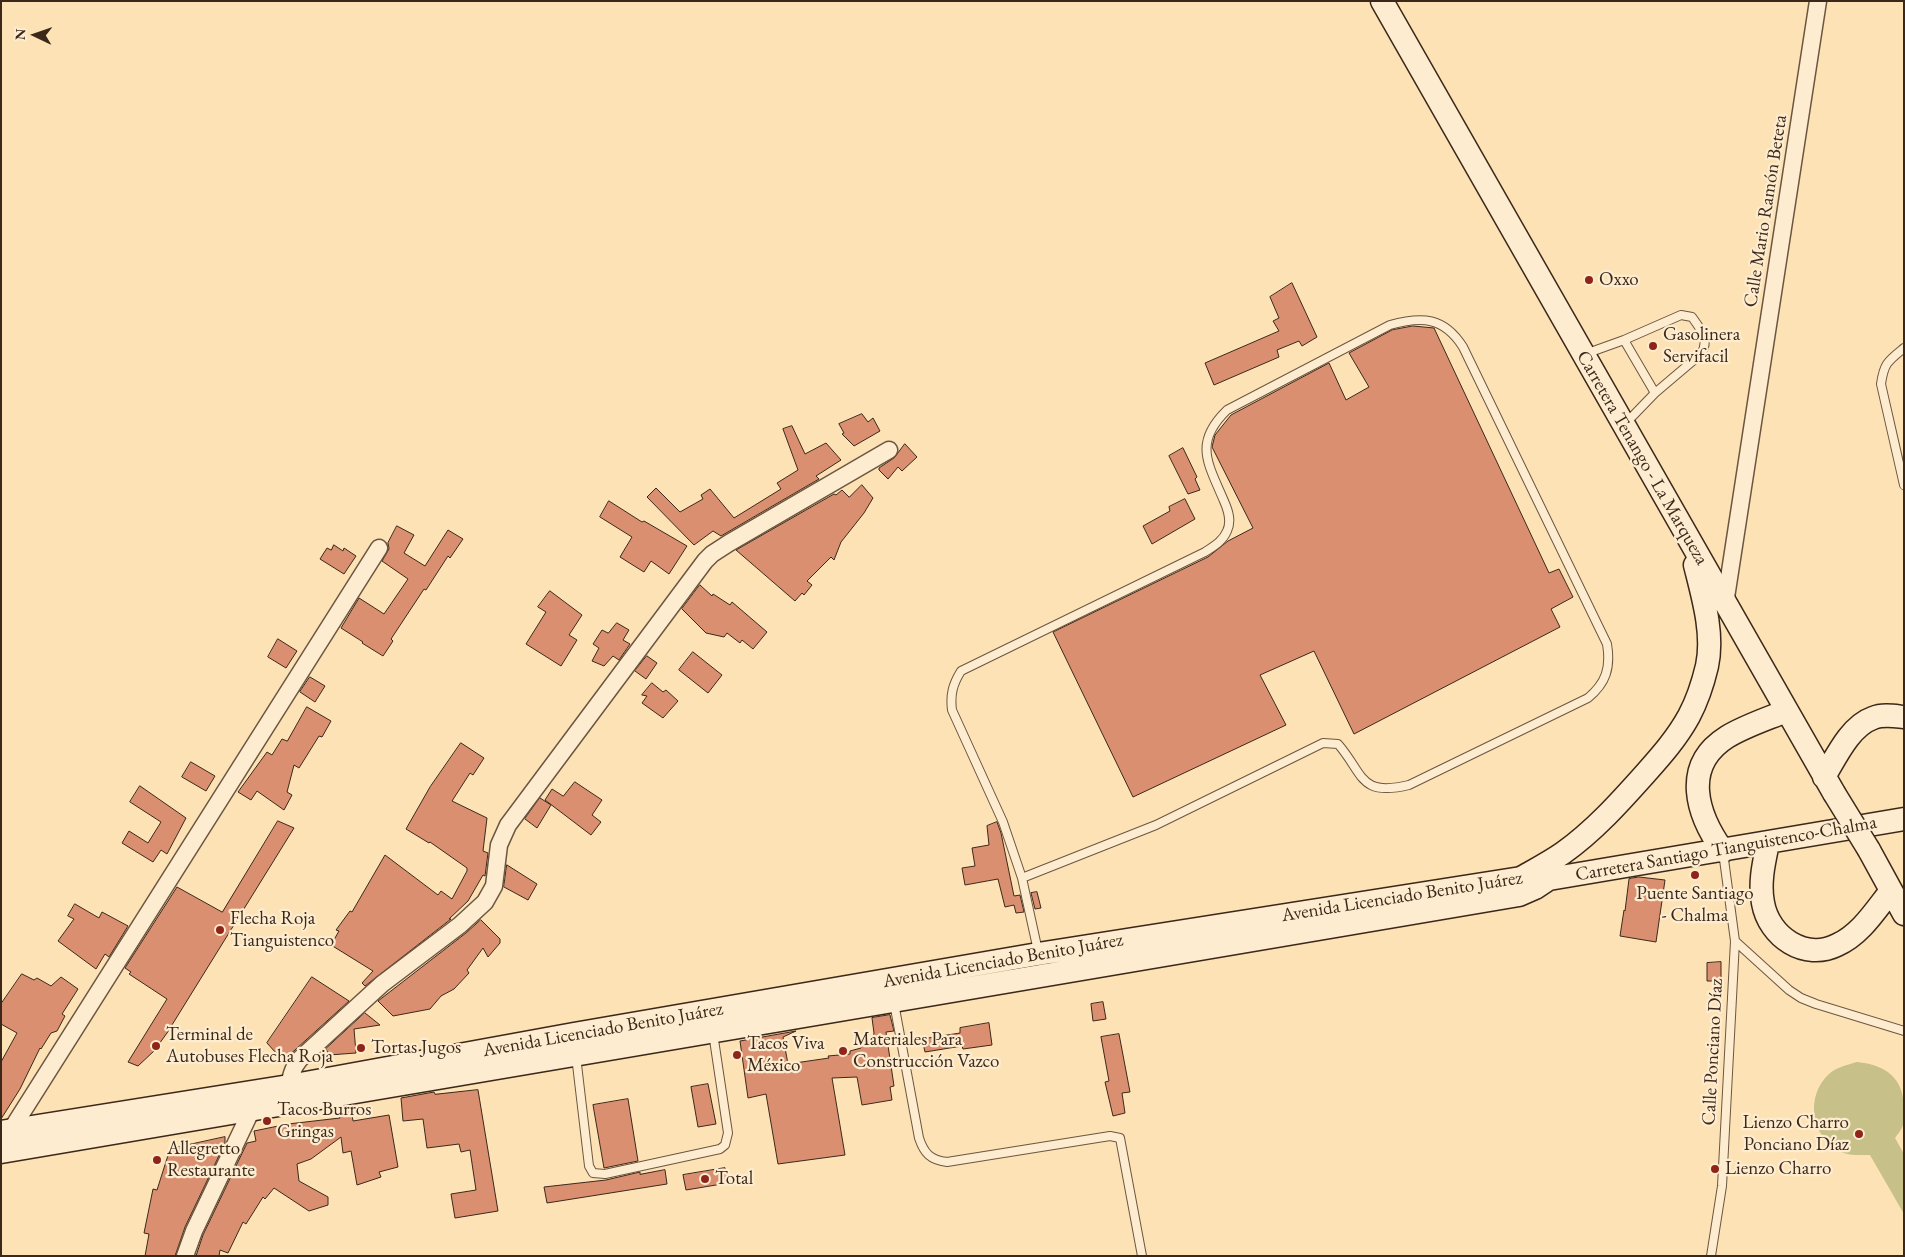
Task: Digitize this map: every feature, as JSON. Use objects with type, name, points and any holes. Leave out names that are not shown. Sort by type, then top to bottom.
[{"type":"main road","name":"Carretera Tenango - La Marqueza","points":[[1382,1],[1786,711],[1869,850],[1890,892],[1904,914]]},
{"type":"main road","points":[[1520,878],[1563,853],[1592,829],[1668,747],[1688,717],[1699,692],[1707,665],[1708,634],[1704,602],[1690,541]]},
{"type":"main road","points":[[1722,851],[1711,834],[1701,810],[1697,788],[1701,766],[1711,751],[1725,738],[1786,711]]},
{"type":"main road","points":[[1829,785],[1841,750],[1861,725],[1873,718],[1887,715],[1904,717]]},
{"type":"main road","name":"Carretera Santiago Tianguistenco-Chalma","points":[[1549,879],[1904,819]]},
{"type":"main road","points":[[1768,843],[1761,883],[1763,904],[1770,924],[1784,939],[1800,948],[1818,951],[1837,945],[1858,931],[1890,892]]},
{"type":"main road","name":"Avenida Licenciado Benito Juárez","points":[[6,1141],[288,1095],[575,1044],[712,1022],[1520,878],[1549,879]]},
{"type":"main road","name":"Avenida Licenciado Benito Juárez","points":[[712,1022],[894,1002],[1040,965],[1519,895],[1549,879]]},
{"type":"main road","name":"Avenida Licenciado Benito Juárez","points":[[6,1141],[252,1109],[288,1095]]},
{"type":"street","name":"Calle Mario Ramón Beteta","points":[[1725,604],[1818,1]]},
{"type":"street","points":[[288,1095],[294,1065],[300,1059],[382,984],[460,926],[485,902],[494,886],[499,845],[508,825],[705,561],[729,543],[889,450]]},
{"type":"street","points":[[6,1141],[379,548]]},
{"type":"street","points":[[185,1256],[194,1231],[252,1109]]},
{"type":"lane","points":[[1583,354],[1624,340],[1681,315],[1692,317],[1705,336],[1705,348],[1701,354],[1655,393],[1624,425]]},
{"type":"lane","points":[[1022,878],[1156,825],[1323,743],[1338,744],[1360,777],[1368,784],[1380,789],[1393,789],[1409,785],[1579,703],[1600,688],[1606,675],[1609,658],[1607,644],[1463,347],[1456,335],[1445,326],[1430,320],[1417,319],[1390,325],[1227,410],[1214,422],[1207,436],[1206,454],[1230,519],[1227,531],[1219,543],[1205,552],[961,671],[954,682],[950,697],[952,710],[1000,815],[1022,878],[1040,965]]},
{"type":"lane","points":[[1624,340],[1655,393]]},
{"type":"lane","points":[[1904,348],[1887,363],[1881,384],[1904,485]]},
{"type":"lane","name":"Calle Ponciano Díaz","points":[[1711,1256],[1722,1186],[1735,941],[1722,851]]},
{"type":"lane","points":[[1735,941],[1789,990],[1801,998],[1904,1031]]},
{"type":"lane","points":[[894,1002],[918,1138],[923,1150],[929,1157],[947,1162],[1110,1136],[1120,1138],[1142,1256]]},
{"type":"lane","points":[[575,1044],[589,1166],[593,1173],[605,1174],[720,1148],[725,1145],[728,1133],[712,1022]]},
{"type":"shaded area","name":"Lienzo Charro Ponciano Díaz","points":[[1857,1062],[1877,1066],[1885,1070],[1897,1081],[1901,1089],[1904,1121],[1902,1128],[1895,1138],[1904,1154],[1904,1214],[1870,1155],[1850,1154],[1839,1151],[1822,1136],[1817,1126],[1814,1104],[1816,1093],[1821,1083],[1835,1070]]},
{"type":"building","points":[[1292,283],[1317,337],[1302,346],[1299,341],[1277,350],[1279,357],[1214,385],[1205,363],[1279,331],[1273,321],[1279,318],[1270,297]]},
{"type":"building","points":[[1413,326],[1434,328],[1549,573],[1559,569],[1573,597],[1551,609],[1560,627],[1354,734],[1314,651],[1260,675],[1286,725],[1133,797],[1053,632],[1208,557],[1228,541],[1253,528],[1212,447],[1215,435],[1231,415],[1329,363],[1346,400],[1369,387],[1349,353],[1392,330]]},
{"type":"building","points":[[862,414],[868,422],[873,418],[880,431],[854,446],[842,434],[844,433],[839,424]]},
{"type":"building","points":[[792,426],[805,454],[826,443],[841,460],[816,476],[819,479],[721,536],[713,531],[694,545],[647,497],[656,488],[680,512],[703,499],[701,495],[710,489],[734,518],[781,489],[777,483],[798,470],[783,429]]},
{"type":"building","points":[[905,444],[917,457],[902,471],[898,467],[888,479],[879,468],[894,458]]},
{"type":"building","points":[[1183,448],[1197,477],[1195,479],[1200,490],[1188,494],[1169,456]]},
{"type":"building","points":[[862,485],[873,498],[864,513],[841,542],[834,560],[831,557],[807,581],[812,585],[804,595],[802,593],[795,601],[736,550],[834,494],[836,495],[842,490],[849,497]]},
{"type":"building","points":[[1185,499],[1195,519],[1152,544],[1143,526],[1170,511],[1169,507]]},
{"type":"building","points":[[609,501],[642,522],[644,521],[687,546],[669,574],[651,561],[644,572],[620,557],[632,537],[600,517]]},
{"type":"building","points":[[397,526],[414,535],[404,553],[425,566],[448,530],[463,539],[450,558],[448,556],[426,590],[424,589],[391,639],[393,641],[383,656],[341,628],[359,598],[384,614],[408,579],[382,561],[389,549],[388,543]]},
{"type":"building","points":[[334,545],[343,551],[344,548],[356,556],[344,574],[320,559],[327,548],[331,550]]},
{"type":"building","points":[[700,585],[712,596],[713,594],[730,605],[732,602],[767,632],[753,649],[742,640],[740,643],[727,633],[724,637],[706,633],[682,609]]},
{"type":"building","points":[[550,591],[582,615],[569,635],[577,640],[561,666],[526,644],[546,612],[538,607]]},
{"type":"building","points":[[617,623],[629,630],[623,640],[630,644],[619,660],[613,656],[604,666],[592,661],[599,648],[593,644],[602,630],[608,633]]},
{"type":"building","points":[[278,639],[297,651],[286,668],[268,657]]},
{"type":"building","points":[[693,652],[722,675],[708,693],[679,670]]},
{"type":"building","points":[[647,656],[657,663],[646,679],[635,671]]},
{"type":"building","points":[[310,677],[325,686],[315,702],[300,692]]},
{"type":"building","points":[[652,683],[663,692],[666,690],[678,701],[663,718],[642,703],[647,696],[642,695]]},
{"type":"building","points":[[307,707],[331,721],[322,737],[319,736],[299,768],[294,765],[287,792],[292,795],[284,810],[257,791],[251,800],[238,792],[267,752],[272,755],[282,739],[287,741]]},
{"type":"building","points":[[461,743],[484,758],[473,775],[470,773],[452,801],[487,818],[483,851],[488,853],[485,876],[483,875],[468,901],[449,919],[451,919],[365,986],[362,983],[373,971],[331,945],[339,931],[336,930],[350,911],[352,912],[385,855],[438,895],[441,891],[452,899],[467,871],[467,868],[430,842],[406,829],[430,787]]},
{"type":"building","points":[[191,762],[215,776],[206,791],[182,777]]},
{"type":"building","points":[[575,782],[602,800],[592,815],[601,822],[591,835],[545,800],[552,789],[563,796]]},
{"type":"building","points":[[140,786],[186,818],[167,854],[161,850],[153,862],[122,843],[129,831],[148,843],[161,822],[130,802]]},
{"type":"building","points":[[540,798],[551,805],[537,828],[525,819]]},
{"type":"building","points":[[278,821],[294,828],[167,1033],[154,1051],[138,1066],[128,1062],[167,999],[129,974],[131,972],[125,968],[177,887],[222,912]]},
{"type":"building","points":[[997,822],[1014,896],[1020,895],[1024,912],[1016,913],[1014,905],[1005,907],[998,879],[965,885],[962,868],[975,866],[972,848],[989,845],[987,826]]},
{"type":"building","points":[[507,865],[537,884],[528,900],[504,887]]},
{"type":"building","points":[[1639,877],[1665,880],[1656,942],[1620,936],[1629,879]]},
{"type":"building","points":[[1037,892],[1041,908],[1035,909],[1031,893]]},
{"type":"building","points":[[75,904],[99,918],[102,912],[128,926],[109,957],[105,954],[96,969],[58,941],[74,919],[68,916]]},
{"type":"building","points":[[481,920],[500,939],[500,943],[488,957],[483,948],[467,970],[469,973],[454,989],[441,996],[430,1009],[393,1016],[378,1001],[466,933]]},
{"type":"building","points":[[1721,962],[1721,981],[1707,981],[1707,963]]},
{"type":"building","points":[[22,974],[34,980],[37,978],[51,986],[61,977],[78,989],[62,1014],[65,1016],[57,1031],[51,1033],[40,1048],[20,1089],[1,1119],[1,1062],[17,1033],[1,1024],[1,1004]]},
{"type":"building","points":[[312,977],[349,1001],[285,1059],[267,1043]]},
{"type":"building","points":[[1103,1002],[1106,1019],[1093,1021],[1091,1004]]},
{"type":"building","points":[[365,1013],[380,1025],[354,1029],[356,1053],[329,1055],[326,1049]]},
{"type":"building","points":[[890,1015],[894,1031],[886,1032],[894,1086],[890,1087],[892,1100],[862,1105],[857,1077],[832,1078],[845,1155],[778,1164],[766,1094],[748,1098],[740,1041],[796,1031],[783,1037],[788,1064],[829,1058],[828,1056],[850,1054],[850,1051],[861,1048],[861,1046],[872,1045],[874,1033],[872,1018]]},
{"type":"building","points":[[989,1023],[992,1045],[963,1049],[962,1046],[925,1052],[922,1039],[960,1033],[960,1028]]},
{"type":"building","points":[[1119,1034],[1130,1092],[1122,1093],[1125,1113],[1113,1116],[1105,1082],[1109,1081],[1101,1037]]},
{"type":"building","points":[[708,1084],[716,1124],[698,1127],[691,1087]]},
{"type":"building","points":[[478,1090],[498,1211],[455,1218],[451,1194],[476,1190],[470,1150],[461,1152],[459,1144],[427,1148],[423,1119],[403,1121],[401,1098],[434,1092],[435,1094]]},
{"type":"building","points":[[628,1099],[638,1161],[604,1168],[593,1105]]},
{"type":"building","points":[[351,1108],[353,1121],[389,1115],[398,1167],[379,1172],[381,1177],[357,1185],[351,1151],[343,1153],[341,1137],[311,1159],[297,1164],[299,1181],[328,1197],[328,1205],[309,1211],[274,1188],[265,1199],[263,1197],[246,1224],[243,1222],[228,1253],[220,1250],[219,1256],[196,1256],[203,1235],[247,1143],[256,1141],[254,1131],[288,1124],[340,1118],[339,1110]]},
{"type":"building","points":[[225,1137],[225,1143],[185,1227],[175,1256],[145,1256],[149,1234],[144,1233],[153,1189],[157,1190],[170,1149]]},
{"type":"building","name":"Total","points":[[725,1168],[728,1183],[686,1190],[683,1175]]},
{"type":"building","points":[[665,1170],[667,1184],[547,1203],[544,1187],[606,1180],[640,1172],[640,1174]]},
{"type":"place","name":"Oxxo","points":[[1589,280]]},
{"type":"place","name":"Gasolinera Servifacil","points":[[1653,346]]},
{"type":"place","name":"Puente Santiago - Chalma","points":[[1695,875]]},
{"type":"place","name":"Flecha Roja Tianguistenco","points":[[220,930]]},
{"type":"place","name":"Terminal de Autobuses Flecha Roja","points":[[156,1046]]},
{"type":"place","name":"Tortas Jugos","points":[[361,1048]]},
{"type":"place","name":"Materiales Para Construcción Vazco","points":[[843,1051]]},
{"type":"place","name":"Tacos Viva México","points":[[737,1055]]},
{"type":"place","name":"Tacos Burros Gringas","points":[[267,1121]]},
{"type":"place","name":"Lienzo Charro Ponciano Díaz","points":[[1859,1134]]},
{"type":"place","name":"Allegretto Restaurante","points":[[157,1160]]},
{"type":"place","name":"Lienzo Charro","points":[[1715,1169]]},
{"type":"place","name":"Total","points":[[705,1179]]}]
